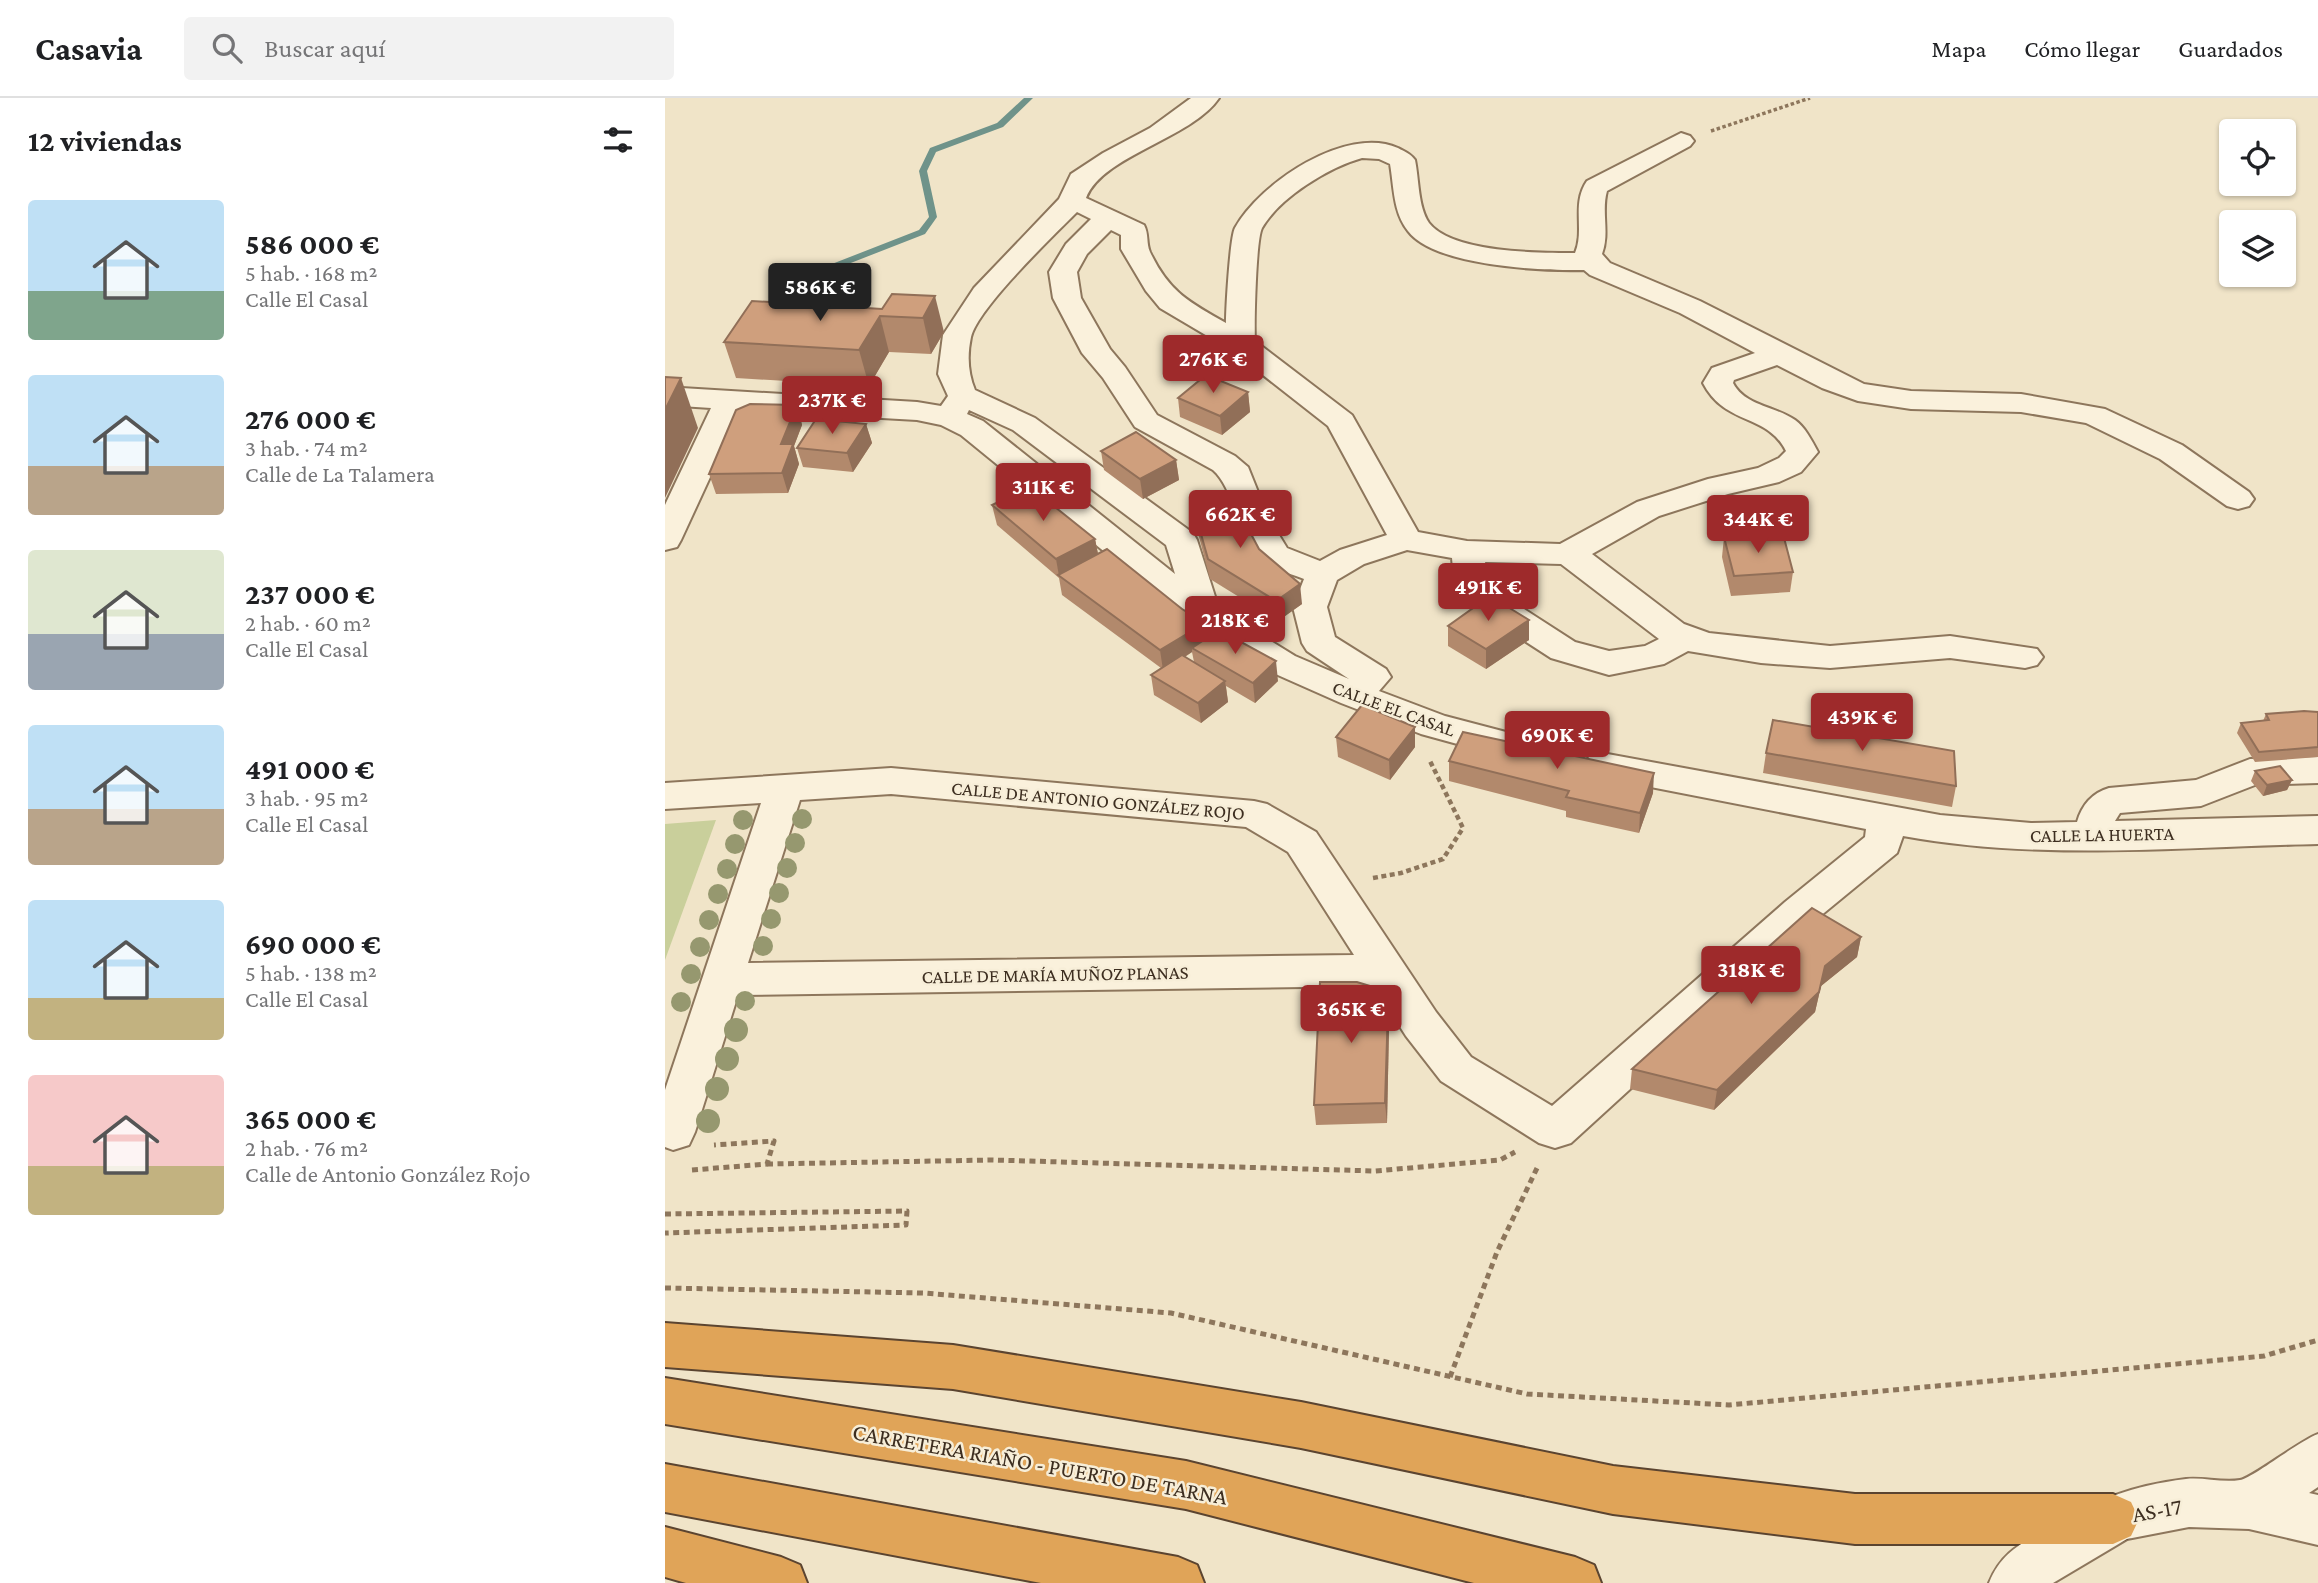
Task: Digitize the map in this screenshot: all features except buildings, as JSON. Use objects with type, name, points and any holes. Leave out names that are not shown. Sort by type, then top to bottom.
[{"type":"highway","points":[[665,1345],[953,1367],[1300,1425],[1613,1490],[1855,1519],[2113,1519]]},
{"type":"highway","name":"CARRETERA RIAÑO - PUERTO DE TARNA","points":[[665,1401],[1186,1485],[1575,1583]]},
{"type":"highway","points":[[665,1488],[1178,1583]]},
{"type":"highway","points":[[665,1552],[781,1583]]},
{"type":"street","points":[[956,406],[953,374],[957,335],[984,294],[1071,202],[1080,180],[1112,158],[1159,133],[1207,98]]},
{"type":"street","points":[[1681,141],[1596,187],[1590,197],[1592,247],[1588,254],[1590,261],[1600,269],[1664,295],[1833,382],[1882,397],[2021,403],[2094,415],[2171,452],[2238,499]]},
{"type":"street","points":[[1241,344],[1239,324],[1247,230],[1282,194],[1308,174],[1344,154],[1362,149],[1382,150],[1402,160],[1411,215],[1420,230],[1437,240],[1482,255],[1590,261]]},
{"type":"street","points":[[1071,202],[1086,206],[1106,219],[1135,231],[1136,249],[1170,302],[1241,344],[1341,421],[1378,494],[1406,540]]},
{"type":"street","points":[[1106,219],[1076,250],[1063,272],[1066,298],[1097,352],[1115,373],[1146,421],[1224,463],[1237,474],[1252,517],[1275,555],[1322,574]]},
{"type":"street","points":[[1354,695],[1373,677],[1319,643],[1310,607],[1322,574],[1352,557],[1406,540],[1467,551],[1567,554],[1648,509],[1719,486],[1768,475],[1790,465],[1802,452],[1790,432],[1783,425],[1735,404],[1722,394],[1718,383],[1722,374],[1768,358],[1777,351]]},
{"type":"street","name":"CALLE EL CASAL","points":[[665,396],[917,411],[956,406],[972,428],[1204,615],[1283,664],[1354,695],[1434,724],[1559,757],[1682,783],[1886,820]]},
{"type":"street","points":[[665,541],[730,400]]},
{"type":"street","points":[[1467,551],[1471,569],[1498,608],[1563,650],[1609,663],[1632,661],[1670,648],[1683,637]]},
{"type":"street","points":[[1567,554],[1585,564],[1647,614],[1683,637],[1705,644],[1761,652],[1830,657],[1950,647],[2025,657]]},
{"type":"street","points":[[2092,835],[2098,815],[2109,801],[2201,793],[2251,772],[2318,770]]},
{"type":"street","name":"CALLE DE ANTONIO GONZÁLEZ ROJO","points":[[665,796],[891,780],[1254,814],[1302,842],[1421,1024],[1456,1069],[1555,1130]]},
{"type":"street","points":[[690,1139],[723,979],[785,788]]},
{"type":"street","points":[[1555,1130],[1799,912],[1883,843],[1886,820]]},
{"type":"street","name":"CALLE LA HUERTA","points":[[1886,820],[1940,829],[2031,837],[2318,830]]},
{"type":"street","name":"CALLE DE MARÍA MUÑOZ PLANAS","points":[[723,979],[1388,970]]},
{"type":"street","points":[[2249,1505],[2318,1458]]},
{"type":"street","name":"AS-17","points":[[2015,1583],[2028,1568],[2113,1519],[2131,1513],[2189,1503],[2249,1505],[2318,1520]]},
{"type":"path","points":[[1681,141],[1810,98]]},
{"type":"path","points":[[1331,886],[1401,873],[1443,859],[1456,839],[1462,828],[1421,742],[1434,724]]},
{"type":"path","points":[[678,1171],[767,1164],[993,1160],[1375,1171],[1500,1160],[1555,1130]]},
{"type":"path","points":[[1450,1377],[1497,1252],[1555,1130]]},
{"type":"path","points":[[690,1139],[774,1141],[767,1164]]},
{"type":"path","points":[[665,1214],[907,1211],[906,1225],[665,1233]]},
{"type":"path","points":[[665,1288],[923,1293],[1171,1314],[1527,1394],[1728,1405],[2264,1356],[2318,1340]]},
{"type":"green space","points":[[716,820],[665,960],[665,824]]},
{"type":"waterway","points":[[817,273],[922,232],[933,217],[923,171],[933,150],[1000,125],[1029,98]]}]
